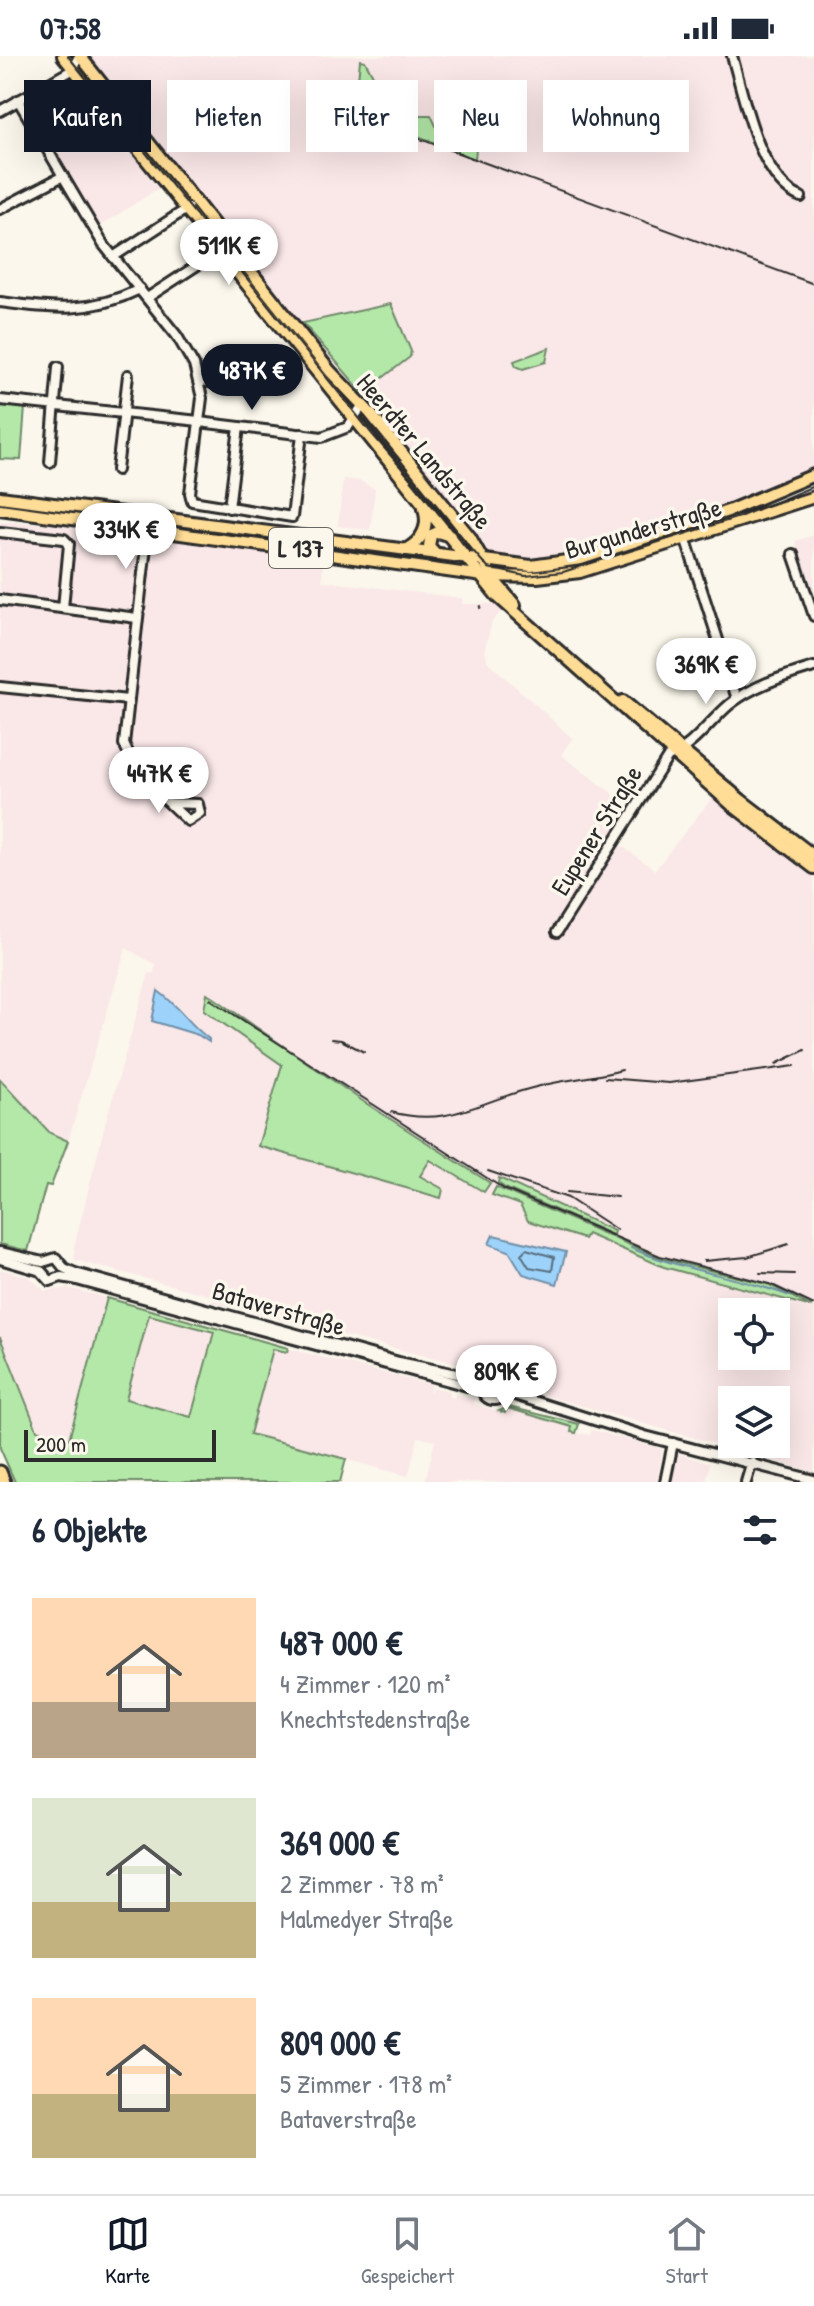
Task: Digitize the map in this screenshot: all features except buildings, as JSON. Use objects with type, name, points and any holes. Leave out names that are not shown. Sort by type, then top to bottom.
[{"type":"highway","points":[[0,1472],[4,1482]]},
{"type":"main road","name":"Heerdter Landstraße","points":[[63,56],[71,60],[79,56],[330,371],[475,544],[492,576]]},
{"type":"main road","name":"Heerdter Landstraße","points":[[63,56],[480,575]]},
{"type":"main road","name":"Burgunderstraße","points":[[484,561],[545,565],[581,559],[728,511],[814,475]]},
{"type":"main road","name":"L 137","points":[[0,497],[484,561]]},
{"type":"main road","name":"Burgunderstraße","points":[[480,575],[525,578],[580,572],[814,497]]},
{"type":"main road","points":[[403,551],[418,541],[425,530],[427,516],[419,498]]},
{"type":"main road","name":"L 137","points":[[0,509],[480,575]]},
{"type":"main road","points":[[438,555],[430,549],[429,538],[438,532],[450,536]]},
{"type":"main road","points":[[475,544],[499,563]]},
{"type":"main road","name":"Eupener Straße","points":[[480,575],[516,614],[678,752]]},
{"type":"main road","name":"Eupener Straße","points":[[492,576],[515,604],[732,805],[813,863]]},
{"type":"main road","points":[[515,604],[511,588],[525,578]]},
{"type":"street","points":[[0,111],[72,70],[79,56]]},
{"type":"street","points":[[732,56],[765,159],[780,184],[801,197]]},
{"type":"street","points":[[18,100],[113,257],[186,349],[199,381],[202,398],[190,498],[195,504],[292,517],[302,434]]},
{"type":"street","points":[[0,209],[63,176]]},
{"type":"street","points":[[113,257],[188,208]]},
{"type":"street","points":[[147,298],[219,251]]},
{"type":"street","points":[[0,302],[58,308],[97,307],[140,289]]},
{"type":"street","points":[[50,462],[58,367]]},
{"type":"street","points":[[117,470],[128,375]]},
{"type":"street","points":[[199,381],[250,386]]},
{"type":"street","points":[[0,400],[325,437],[354,421],[362,406]]},
{"type":"street","points":[[229,508],[239,427]]},
{"type":"street","points":[[148,528],[128,700],[126,753],[138,774],[169,803]]},
{"type":"street","points":[[0,532],[64,539],[69,544],[63,608]]},
{"type":"street","points":[[685,537],[737,699]]},
{"type":"street","points":[[793,554],[814,616]]},
{"type":"street","points":[[0,600],[137,618]]},
{"type":"street","points":[[678,752],[737,699],[769,682],[814,667]]},
{"type":"street","points":[[0,687],[128,700]]},
{"type":"street","name":"Eupener Straße","points":[[557,932],[663,764],[678,752]]},
{"type":"street","name":"Bataverstraße","points":[[0,1252],[42,1266],[50,1281],[63,1273],[399,1362],[485,1380],[501,1378],[505,1392]]},
{"type":"street","name":"Bataverstraße","points":[[0,1259],[42,1266],[56,1258],[63,1273],[482,1390],[491,1400],[500,1399],[505,1392]]},
{"type":"street","points":[[482,1390],[485,1380]]},
{"type":"street","name":"Bataverstraße","points":[[505,1392],[673,1443],[814,1480]]},
{"type":"street","points":[[665,1482],[673,1443]]},
{"type":"street","points":[[746,1482],[752,1462]]},
{"type":"shaded area","points":[[86,56],[814,56],[814,473],[746,501],[573,556],[538,560],[488,553],[340,378],[151,138],[151,80],[105,80]]},
{"type":"shaded area","points":[[53,152],[135,152],[162,186],[97,228]]},
{"type":"shaded area","points":[[343,479],[360,481],[375,489],[370,530],[338,526]]},
{"type":"shaded area","points":[[0,521],[78,526],[323,560],[322,581],[462,598],[462,604],[497,604],[503,609],[492,622],[485,648],[487,661],[572,738],[561,755],[620,799],[626,818],[549,931],[557,936],[619,844],[655,870],[712,798],[814,877],[814,1472],[765,1458],[790,1458],[790,1386],[718,1386],[718,1445],[543,1395],[543,1389],[516,1379],[507,1363],[496,1361],[483,1369],[409,1352],[212,1302],[213,1297],[201,1293],[75,1260],[74,1247],[106,1121],[149,973],[153,974],[156,965],[126,948],[68,1141],[50,1133],[0,1079]]},
{"type":"shaded area","points":[[814,535],[814,599],[795,541]]},
{"type":"shaded area","points":[[0,1269],[29,1277],[45,1291],[68,1288],[107,1298],[69,1439],[37,1431],[0,1337]]},
{"type":"shaded area","points":[[149,1315],[214,1332],[191,1417],[126,1400]]},
{"type":"shaded area","points":[[274,1345],[431,1385],[429,1394],[433,1387],[449,1391],[449,1397],[454,1398],[455,1394],[474,1399],[474,1404],[505,1413],[507,1408],[572,1427],[571,1431],[576,1433],[590,1435],[592,1430],[662,1449],[657,1482],[425,1482],[435,1441],[418,1437],[408,1476],[250,1434]]},
{"type":"shaded area","points":[[679,1454],[710,1463],[706,1482],[670,1482]]},
{"type":"green space","points":[[360,60],[365,61],[375,80],[358,80]]},
{"type":"green space","points":[[418,115],[431,115],[434,142],[418,136]]},
{"type":"green space","points":[[458,152],[476,152],[475,159]]},
{"type":"green space","points":[[391,304],[411,351],[410,357],[363,393],[303,323]]},
{"type":"green space","points":[[549,348],[546,362],[523,369],[516,366],[514,361]]},
{"type":"green space","points":[[0,405],[25,407],[21,460],[0,459]]},
{"type":"green space","points":[[206,531],[232,531],[439,558],[452,561],[453,565]]},
{"type":"green space","points":[[207,993],[364,1102],[490,1183],[484,1192],[430,1160],[420,1176],[443,1189],[441,1198],[258,1146],[282,1065],[204,1010]]},
{"type":"green space","points":[[0,1079],[50,1133],[68,1141],[51,1186],[46,1185],[28,1251],[0,1244]]},
{"type":"green space","points":[[499,1178],[614,1231],[613,1235],[505,1188],[498,1183]]},
{"type":"green space","points":[[496,1187],[660,1258],[770,1285],[812,1307],[790,1301],[790,1298],[779,1298],[664,1267],[587,1234],[584,1239],[528,1221],[520,1205],[492,1195]]},
{"type":"green space","points":[[107,1298],[288,1348],[287,1352],[273,1349],[250,1434],[346,1459],[340,1482],[15,1482],[0,1448],[0,1337],[37,1430],[69,1439]],"holes":[[[149,1315],[214,1332],[191,1417],[126,1399]]]},
{"type":"green space","points":[[509,1407],[579,1424],[576,1433],[571,1432],[572,1427],[507,1408],[505,1413],[499,1411]]},
{"type":"water","points":[[158,991],[209,1042],[198,1035],[152,1021]]},
{"type":"water","points":[[493,1235],[566,1252],[557,1284],[523,1274],[509,1251],[489,1244]]},
{"type":"waterway","points":[[631,1248],[790,1296]]},
{"type":"tram line","points":[[68,56],[372,434],[488,568],[525,576],[563,572],[739,517],[814,486]]},
{"type":"tram line","points":[[331,1039],[341,1040],[364,1052]]},
{"type":"railway","points":[[418,138],[814,284]]},
{"type":"railway","points":[[210,999],[504,1189],[660,1256],[770,1284],[814,1305]]},
{"type":"railway","points":[[776,1064],[805,1050]]},
{"type":"railway","points":[[605,1078],[669,1083],[795,1066]]},
{"type":"railway","points":[[391,1112],[412,1116],[448,1115],[516,1092],[622,1070]]},
{"type":"railway","points":[[488,1171],[568,1198],[617,1230]]},
{"type":"railway","points":[[567,1192],[617,1197]]},
{"type":"railway","points":[[704,1261],[747,1257],[789,1244]]},
{"type":"railway","points":[[760,1273],[794,1274]]}]
